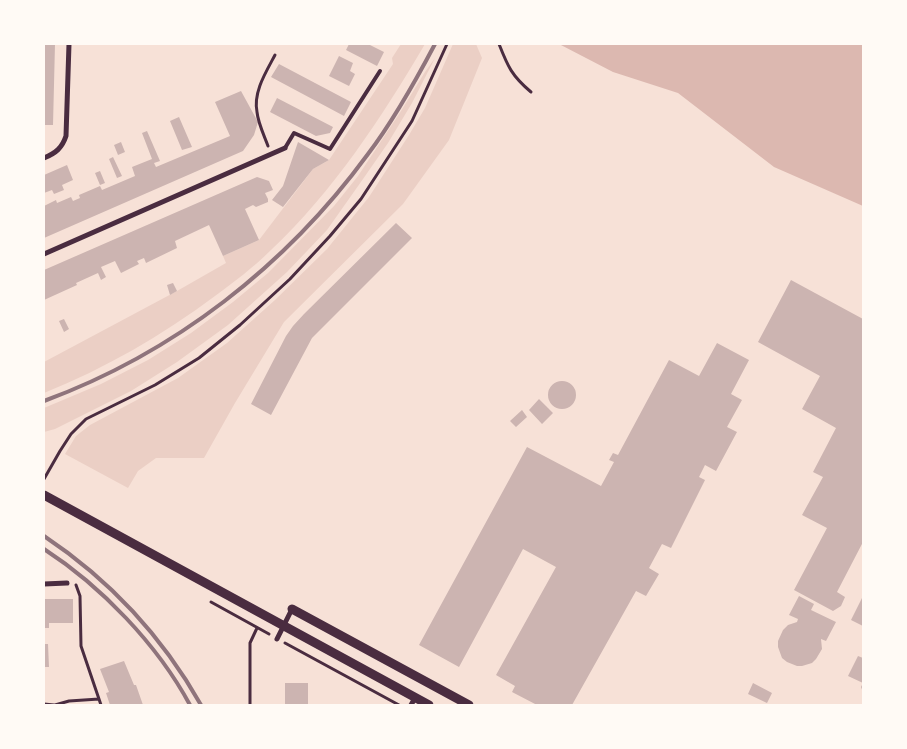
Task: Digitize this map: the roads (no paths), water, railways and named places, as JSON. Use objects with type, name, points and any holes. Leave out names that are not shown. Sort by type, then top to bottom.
[{"type":"street","points":[[44,158],[54,154],[60,148],[66,136],[69,44]]},
{"type":"street","points":[[44,254],[285,148]]},
{"type":"street","points":[[44,495],[284,626],[413,701],[429,705]]},
{"type":"street","points":[[44,584],[67,583]]},
{"type":"street","points":[[277,638],[292,609],[469,705]]},
{"type":"lane","points":[[285,148],[294,133],[330,149],[380,71]]},
{"type":"railway","points":[[44,401],[92,381],[138,358],[224,302],[264,269],[336,195],[368,154],[387,128],[435,44]]},
{"type":"railway","points":[[44,536],[91,571],[133,611],[169,656],[201,705]]},
{"type":"railway","points":[[44,549],[86,580],[126,618],[161,660],[177,682],[190,705]]}]
